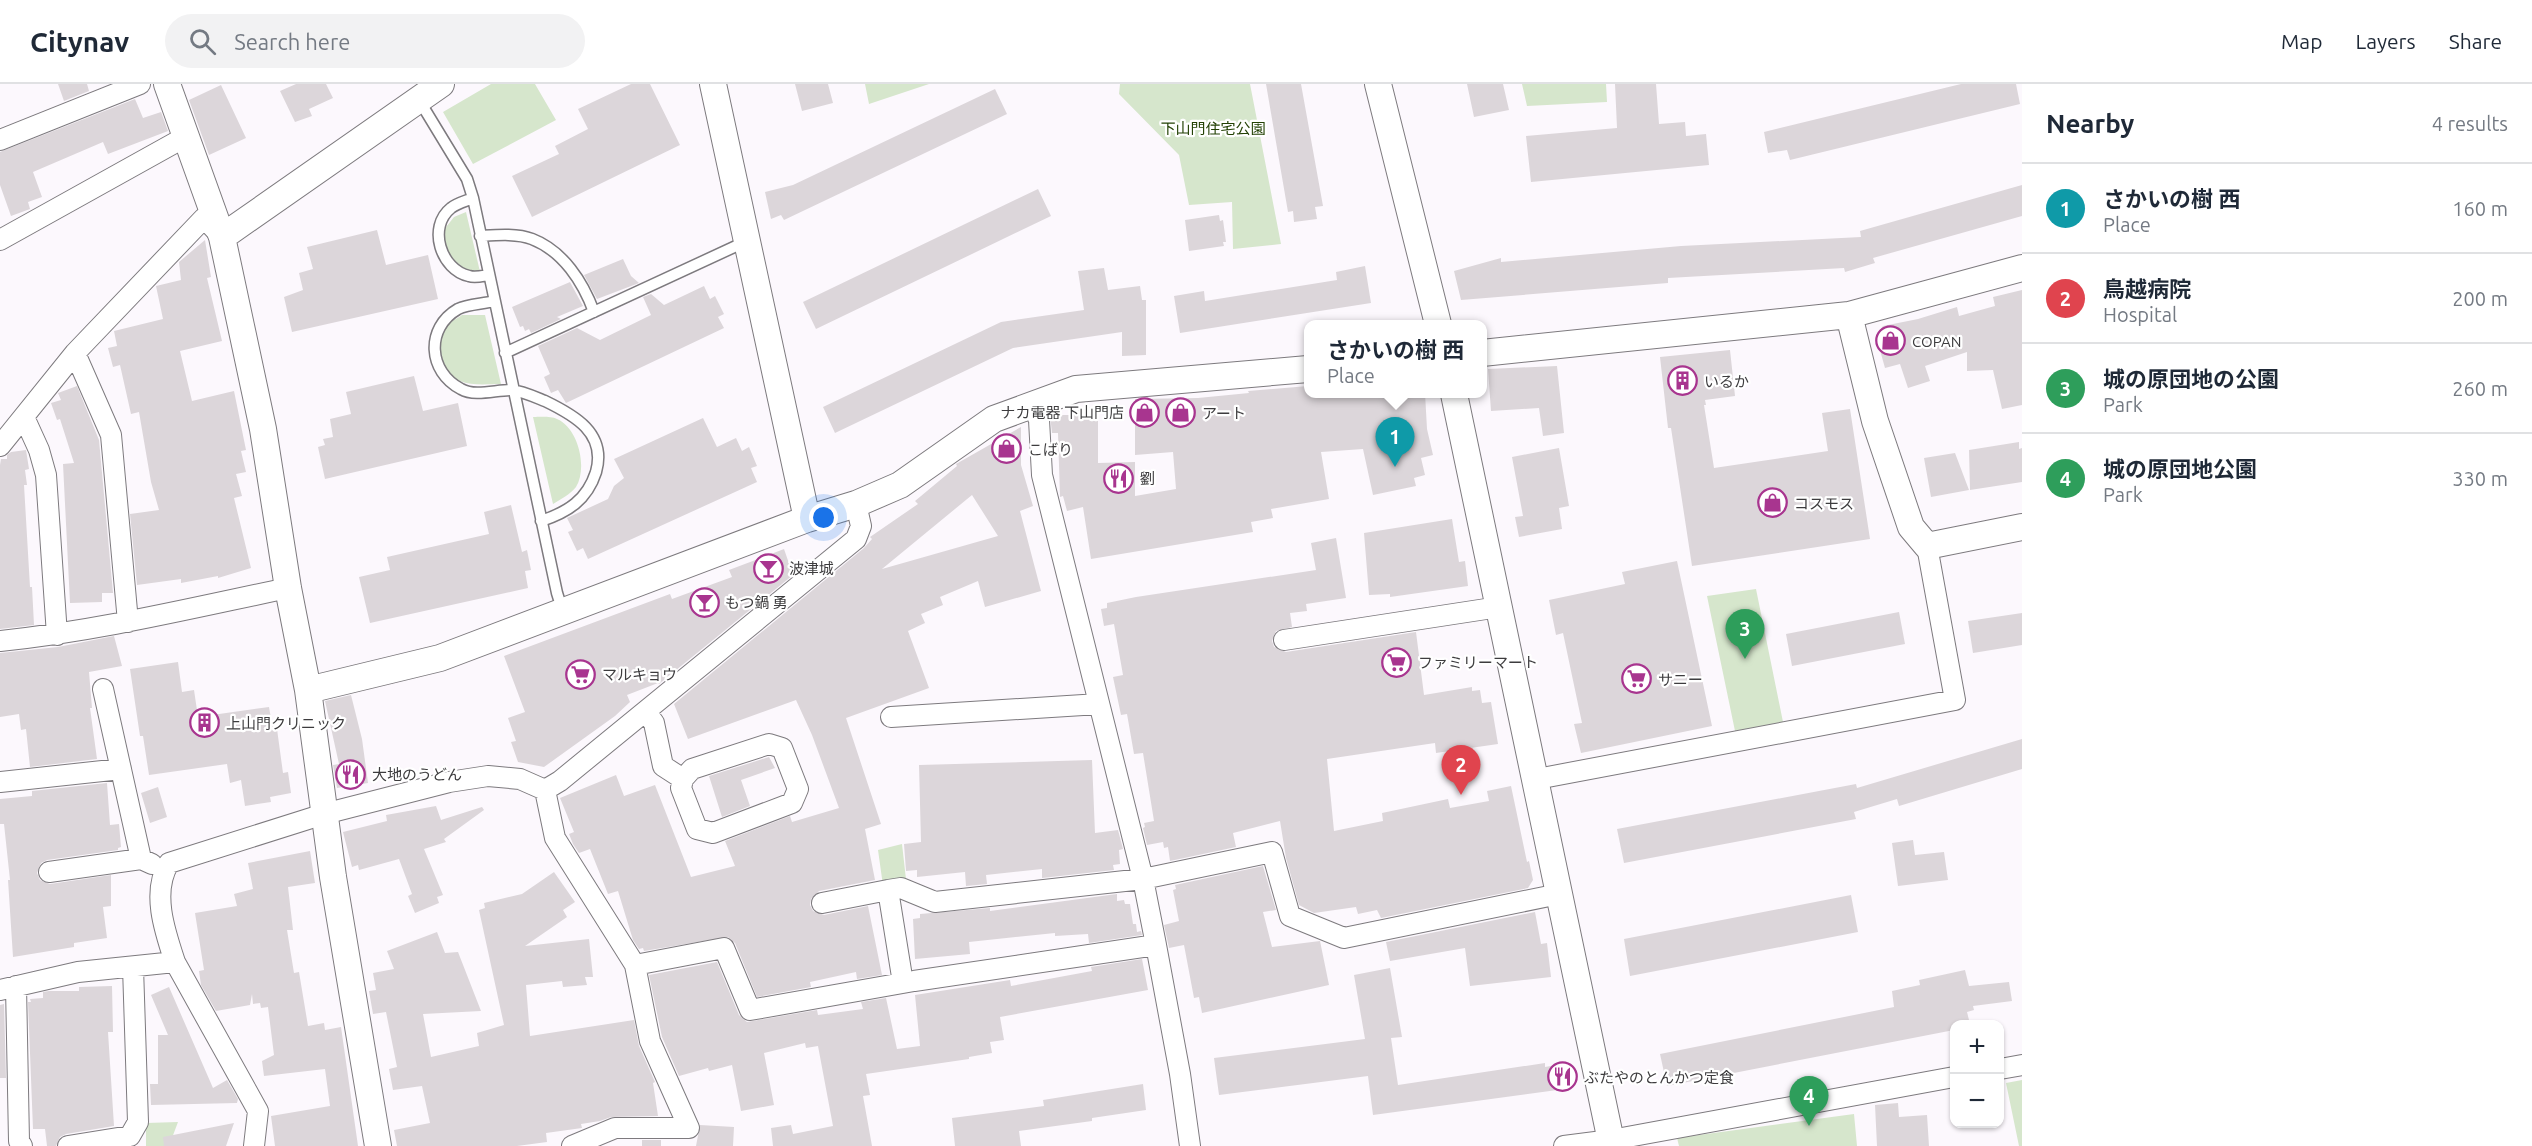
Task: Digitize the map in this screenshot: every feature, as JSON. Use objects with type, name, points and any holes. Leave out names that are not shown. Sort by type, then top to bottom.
[{"type":"street","points":[[0,140],[140,84]]},
{"type":"street","points":[[167,84],[222,237],[263,429],[288,588],[308,690],[324,814],[378,1146]]},
{"type":"street","points":[[222,237],[441,84]]},
{"type":"street","points":[[713,84],[807,519]]},
{"type":"street","points":[[1378,84],[1437,320]]},
{"type":"street","points":[[0,240],[187,136]]},
{"type":"street","points":[[0,446],[75,353],[204,218],[222,237]]},
{"type":"street","points":[[1487,352],[1849,315],[2022,268]]},
{"type":"street","points":[[1537,779],[1955,700],[1927,546],[1911,527],[1875,421],[1849,315]]},
{"type":"street","points":[[75,353],[111,435],[128,622]]},
{"type":"street","points":[[308,690],[440,658],[564,613],[807,519],[856,504],[900,485],[994,419],[1076,389],[1304,369]]},
{"type":"street","points":[[1455,398],[1612,1143]]},
{"type":"street","points":[[1032,404],[1039,420],[1042,475],[1143,879],[1180,1074],[1190,1146]]},
{"type":"street","points":[[24,417],[39,450],[46,476],[57,635]]},
{"type":"street","points":[[545,790],[560,781],[646,712],[856,539],[861,526],[856,504]]},
{"type":"street","points":[[1927,546],[2022,527]]},
{"type":"street","points":[[0,641],[57,635],[128,622],[288,588]]},
{"type":"street","points":[[1284,640],[1499,607]]},
{"type":"street","points":[[103,689],[141,859]]},
{"type":"street","points":[[891,717],[1099,704]]},
{"type":"street","points":[[646,712],[654,723],[663,766],[683,779]]},
{"type":"street","points":[[769,744],[782,748],[798,789],[792,802],[713,833],[697,829],[681,788],[683,779],[692,769],[769,744]]},
{"type":"street","points":[[0,782],[121,769]]},
{"type":"street","points":[[254,1146],[258,1111],[175,962],[162,916],[162,875],[169,863],[324,814],[449,782],[488,776],[520,779],[545,790]]},
{"type":"street","points":[[545,790],[555,838],[635,964],[650,1041],[689,1137],[615,1128],[572,1146]]},
{"type":"street","points":[[822,903],[901,888],[935,902],[1143,879],[1272,852],[1290,916],[1344,938],[1559,894]]},
{"type":"street","points":[[49,872],[141,859],[165,869]]},
{"type":"street","points":[[888,890],[903,982]]},
{"type":"street","points":[[635,964],[724,948],[750,1010],[903,982],[1156,945]]},
{"type":"street","points":[[22,1146],[19,1141],[8,988],[78,972],[175,962]]},
{"type":"street","points":[[68,1146],[130,1136],[138,1122],[133,967]]},
{"type":"street","points":[[2004,1068],[2022,1065]]},
{"type":"street","points":[[1564,1146],[1612,1143],[1950,1078]]},
{"type":"lane","points":[[419,100],[467,179],[473,198],[512,390],[557,594],[564,613]]},
{"type":"lane","points":[[473,198],[450,208],[439,230],[440,244],[444,259],[455,270],[470,277],[488,275]]},
{"type":"lane","points":[[480,236],[501,234],[530,238],[549,248],[567,264],[578,279],[594,312]]},
{"type":"lane","points":[[505,353],[747,241]]},
{"type":"lane","points":[[494,301],[460,308],[443,321],[434,339],[435,361],[446,380],[463,391],[483,393],[512,390],[535,397],[577,417],[589,430],[597,452],[597,468],[590,490],[558,516],[541,521]]},
{"type":"green space","points":[[491,84],[535,84],[556,120],[473,164],[443,112]]},
{"type":"green space","points":[[865,84],[929,84],[869,104]]},
{"type":"green space","name":"下山門住宅公園","points":[[1120,84],[1250,84],[1281,244],[1233,249],[1232,202],[1189,205],[1179,155],[1119,94]]},
{"type":"green space","points":[[1522,84],[1606,84],[1607,102],[1527,106]]},
{"type":"green space","points":[[466,212],[481,276],[456,261],[439,236],[454,217]]},
{"type":"green space","points":[[462,315],[485,315],[501,384],[465,383],[454,377],[444,364],[439,340],[448,324]]},
{"type":"green space","points":[[533,417],[557,419],[571,431],[579,449],[581,469],[576,487],[553,504]]},
{"type":"green space","points":[[1756,589],[1783,722],[1735,731],[1707,596]]},
{"type":"green space","points":[[902,844],[908,897],[885,900],[878,850]]},
{"type":"green space","points":[[2022,1080],[2022,1146],[2019,1146],[2006,1083]]},
{"type":"green space","points":[[1854,1114],[1857,1146],[1679,1146],[1677,1138]]},
{"type":"green space","points":[[178,1122],[169,1146],[146,1146],[146,1123]]},
{"type":"building","points":[[58,84],[87,84],[89,91],[64,101]]},
{"type":"building","points":[[296,84],[326,84],[333,98],[309,109],[312,116],[295,122],[280,91]]},
{"type":"building","points":[[631,84],[650,84],[680,145],[532,217],[512,176],[559,154],[555,146],[588,129],[578,109]]},
{"type":"building","points":[[795,84],[828,84],[833,103],[802,111]]},
{"type":"building","points":[[1266,84],[1301,84],[1323,206],[1315,207],[1317,219],[1294,222],[1293,211],[1288,212]]},
{"type":"building","points":[[1467,84],[1503,84],[1509,110],[1474,117]]},
{"type":"building","points":[[1615,84],[1656,84],[1659,124],[1685,122],[1686,136],[1706,134],[1709,165],[1531,182],[1526,136],[1617,128]]},
{"type":"building","points":[[1961,84],[2016,84],[2020,104],[1790,160],[1787,150],[1768,153],[1764,132]]},
{"type":"building","points":[[221,85],[246,138],[209,155],[189,100]]},
{"type":"building","points":[[995,89],[1007,114],[784,220],[781,215],[771,219],[765,192],[793,185]]},
{"type":"building","points":[[135,99],[143,118],[161,112],[168,131],[108,154],[103,142],[33,172],[42,197],[28,202],[30,209],[11,216],[0,185],[0,152]]},
{"type":"building","points":[[2022,185],[2022,216],[1873,258],[1875,263],[1845,272],[1844,268],[1668,278],[1668,283],[1461,300],[1454,271],[1501,258],[1501,262],[1681,246],[1861,237],[1860,231]]},
{"type":"building","points":[[1038,189],[1051,216],[816,329],[803,302]]},
{"type":"building","points":[[1219,215],[1220,221],[1223,220],[1226,242],[1223,242],[1224,246],[1189,251],[1185,220]]},
{"type":"building","points":[[377,230],[386,265],[428,255],[438,299],[292,332],[284,297],[303,290],[299,273],[313,269],[307,247]]},
{"type":"building","points":[[205,240],[211,277],[207,278],[222,341],[180,351],[192,401],[234,391],[246,450],[241,451],[246,472],[236,474],[242,496],[234,498],[251,568],[218,578],[218,576],[181,583],[181,579],[137,585],[130,514],[159,510],[151,482],[139,412],[131,414],[120,365],[113,367],[108,348],[117,346],[114,331],[163,319],[156,286],[181,280],[179,262]]},
{"type":"building","points":[[623,259],[631,276],[639,283],[597,299],[584,275]]},
{"type":"building","points":[[1365,266],[1371,303],[1180,333],[1174,296],[1204,291],[1205,301],[1337,280],[1336,272]]},
{"type":"building","points":[[1104,268],[1108,290],[1140,286],[1142,300],[1146,300],[1146,355],[1122,356],[1122,332],[1013,348],[835,433],[823,407],[1001,322],[1084,310],[1078,271]]},
{"type":"building","points":[[570,282],[583,306],[557,317],[561,319],[531,333],[529,329],[525,331],[523,326],[520,327],[512,307]]},
{"type":"building","points":[[704,286],[710,299],[715,296],[724,314],[718,317],[724,328],[566,403],[558,390],[551,393],[544,377],[550,374],[538,346],[577,328],[600,340],[651,315],[643,297],[651,294],[664,305]]},
{"type":"building","points":[[2022,290],[2022,405],[2002,409],[1993,370],[1967,371],[1967,352],[1925,366],[1930,381],[1908,388],[1900,364],[1885,368],[1876,336],[1883,326],[1918,319],[1957,307],[1959,316],[1995,306],[1993,297]]},
{"type":"building","name":"コスモス","points":[[1730,350],[1735,396],[1705,400],[1706,405],[1704,405],[1714,468],[1828,451],[1822,413],[1850,409],[1870,539],[1692,566],[1671,428],[1668,428],[1660,357]]},
{"type":"building","points":[[1557,366],[1564,433],[1543,436],[1539,408],[1491,411],[1488,369]]},
{"type":"building","points":[[414,376],[423,411],[458,403],[467,446],[325,479],[318,447],[325,445],[323,439],[333,437],[330,419],[351,414],[346,392]]},
{"type":"building","points":[[77,386],[99,440],[113,593],[102,593],[102,602],[70,603],[63,464],[74,463],[60,419],[57,420],[51,403],[61,400],[58,393]]},
{"type":"building","points":[[1304,386],[1304,398],[1425,398],[1427,429],[1433,455],[1421,458],[1425,475],[1414,478],[1416,486],[1373,495],[1363,449],[1321,452],[1329,499],[1271,509],[1273,518],[1251,522],[1253,532],[1091,559],[1083,507],[1067,511],[1063,496],[1060,497],[1058,433],[1052,433],[1050,415],[1078,415],[1078,407],[1098,407],[1098,463],[1135,462],[1135,496],[1176,489],[1173,452],[1135,455],[1135,399],[1198,398],[1249,393],[1248,391]]},
{"type":"building","points":[[703,418],[717,447],[736,438],[742,451],[749,447],[757,466],[751,468],[757,482],[588,559],[583,548],[577,551],[568,532],[573,530],[567,518],[608,499],[614,486],[624,478],[614,459]]},
{"type":"building","points":[[1021,427],[1021,465],[1033,506],[1020,511],[1041,591],[985,607],[978,581],[940,597],[943,605],[921,614],[925,623],[908,631],[929,688],[846,718],[881,824],[865,829],[875,880],[819,891],[811,899],[810,905],[813,911],[824,915],[868,906],[882,975],[857,979],[856,972],[810,982],[811,987],[757,997],[735,943],[728,937],[644,951],[643,948],[639,949],[633,940],[618,891],[608,894],[590,849],[579,853],[573,844],[569,834],[574,832],[560,798],[616,775],[624,796],[655,785],[691,877],[735,866],[725,841],[790,816],[792,822],[839,808],[812,735],[796,700],[688,739],[674,704],[864,548],[872,539],[870,537],[918,504],[915,501],[957,466],[956,464]],"holes":[[[972,495],[998,536],[882,569]]]},
{"type":"building","points":[[2019,442],[2019,449],[2022,448],[2022,482],[1970,490],[1969,450]]},
{"type":"building","points":[[1559,448],[1569,506],[1559,508],[1562,529],[1519,537],[1515,517],[1523,516],[1512,457]]},
{"type":"building","points":[[26,450],[29,469],[25,470],[27,485],[24,485],[34,625],[0,629],[0,465],[1,459],[7,459],[7,455],[11,452]]},
{"type":"building","points":[[1955,453],[1969,490],[1931,497],[1924,458]]},
{"type":"building","points":[[511,505],[522,552],[527,550],[531,570],[525,571],[528,588],[370,623],[359,577],[390,570],[387,557],[489,534],[484,512]]},
{"type":"building","points":[[1452,519],[1459,562],[1465,561],[1468,586],[1390,597],[1390,594],[1369,595],[1364,533]]},
{"type":"building","points":[[1336,538],[1346,598],[1306,604],[1307,611],[1290,613],[1292,627],[1276,631],[1272,641],[1274,647],[1286,652],[1416,632],[1424,695],[1472,687],[1472,691],[1480,690],[1482,703],[1491,702],[1498,744],[1436,753],[1435,743],[1327,759],[1334,831],[1383,821],[1382,813],[1448,799],[1450,808],[1489,801],[1487,791],[1511,786],[1533,880],[1528,888],[1381,918],[1377,910],[1358,914],[1356,907],[1314,913],[1299,905],[1286,858],[1280,821],[1233,833],[1236,847],[1170,861],[1168,847],[1164,848],[1163,842],[1147,845],[1144,823],[1154,821],[1143,753],[1134,754],[1127,714],[1121,715],[1113,677],[1123,675],[1114,624],[1104,626],[1101,609],[1107,608],[1107,603],[1136,597],[1316,570],[1311,543]]},
{"type":"building","name":"マルキョウ","points":[[784,549],[793,575],[659,684],[627,695],[630,702],[615,716],[544,767],[518,762],[511,742],[516,741],[508,718],[525,712],[504,656],[670,594],[672,599],[732,577],[729,570]]},
{"type":"building","name":"サニー","points":[[1677,561],[1712,726],[1581,753],[1574,724],[1582,723],[1563,633],[1556,635],[1549,600],[1625,584],[1622,572]]},
{"type":"building","points":[[1899,612],[1905,644],[1792,666],[1786,634]]},
{"type":"building","points":[[2022,613],[2022,645],[1973,653],[1968,621]]},
{"type":"building","points":[[114,636],[122,666],[89,672],[92,708],[90,708],[97,759],[30,767],[26,729],[21,730],[19,714],[0,717],[0,653],[58,647]]},
{"type":"building","name":"上山門クリニック","points":[[178,662],[182,692],[194,690],[198,717],[269,707],[273,730],[277,729],[283,773],[288,772],[291,793],[270,797],[271,802],[245,806],[241,780],[230,783],[227,764],[149,775],[143,736],[140,736],[130,669]]},
{"type":"building","points":[[351,695],[362,739],[368,783],[337,788],[333,765],[339,764],[325,701]]},
{"type":"building","points":[[2022,739],[2022,769],[1899,806],[1897,799],[1854,812],[1856,819],[1624,863],[1617,829],[1856,784],[1857,788]]},
{"type":"building","points":[[769,757],[775,768],[741,780],[750,806],[722,817],[709,776]]},
{"type":"building","points":[[1092,760],[1095,833],[1118,830],[1123,849],[1119,850],[1120,864],[1113,865],[1114,870],[1042,878],[1042,869],[986,875],[987,884],[966,886],[965,872],[917,877],[917,870],[906,871],[904,844],[921,842],[919,765]]},
{"type":"building","points":[[107,783],[110,825],[119,824],[121,847],[118,850],[47,860],[41,863],[37,873],[40,880],[50,884],[111,875],[111,906],[103,907],[107,938],[74,943],[74,947],[13,957],[8,880],[10,880],[4,824],[0,824],[0,799],[32,796],[32,791]]},
{"type":"building","points":[[158,787],[167,817],[150,823],[141,793]]},
{"type":"building","points":[[436,806],[441,820],[482,807],[484,810],[444,839],[446,842],[424,849],[443,895],[437,897],[439,903],[415,913],[408,896],[412,894],[399,859],[359,870],[358,865],[352,867],[343,832],[387,821],[386,815]]},
{"type":"building","points":[[1913,840],[1915,855],[1944,852],[1948,880],[1898,886],[1892,843]]},
{"type":"building","points":[[310,851],[315,883],[288,887],[293,930],[287,930],[294,973],[299,972],[308,1026],[324,1023],[325,1030],[341,1027],[358,1146],[275,1146],[271,1116],[330,1106],[325,1069],[264,1076],[262,1061],[274,1055],[268,1007],[261,1008],[260,1003],[253,1004],[252,994],[250,1005],[216,1011],[201,985],[199,971],[204,970],[195,913],[237,906],[234,894],[253,889],[248,863]]},
{"type":"building","points":[[1263,866],[1276,910],[1263,912],[1272,947],[1320,941],[1329,985],[1202,1013],[1199,997],[1194,998],[1184,945],[1169,948],[1164,925],[1179,921],[1173,890],[1176,889],[1175,885]]},
{"type":"building","points":[[554,872],[575,902],[563,910],[567,917],[525,946],[589,939],[593,977],[585,977],[587,985],[563,987],[562,981],[526,985],[530,1036],[634,1020],[639,1046],[655,1082],[653,1083],[658,1116],[611,1117],[581,1124],[582,1128],[546,1133],[547,1142],[517,1146],[397,1146],[394,1130],[430,1123],[422,1086],[393,1090],[389,1069],[397,1067],[386,1012],[373,1014],[369,991],[376,990],[373,973],[394,969],[387,951],[437,932],[445,953],[458,952],[481,1011],[423,1014],[431,1057],[479,1046],[477,1033],[504,1025],[479,910],[485,908],[484,903],[522,894]]},
{"type":"building","points":[[1117,894],[1117,901],[1124,900],[1125,904],[1130,904],[1133,924],[1136,924],[1137,932],[1141,931],[1142,935],[1089,943],[1088,934],[1055,936],[1055,933],[969,942],[970,954],[915,959],[913,919],[920,918],[920,914],[990,908],[990,911]]},
{"type":"building","points":[[1851,895],[1858,932],[1630,976],[1624,939]]},
{"type":"building","points":[[1535,912],[1541,944],[1547,943],[1551,977],[1470,986],[1465,948],[1390,961],[1386,942]]},
{"type":"building","points":[[1142,959],[1148,990],[1000,1017],[1004,1040],[990,1042],[992,1053],[969,1057],[969,1059],[866,1074],[870,1095],[863,1096],[872,1146],[773,1146],[771,1128],[791,1125],[793,1134],[833,1126],[818,1046],[806,1048],[805,1043],[764,1053],[774,1105],[741,1111],[732,1065],[709,1071],[708,1068],[679,1076],[662,1037],[649,975],[717,962],[739,1015],[747,1022],[817,1010],[818,1015],[863,1009],[861,1002],[886,998],[897,1049],[920,1046],[915,995],[1010,980],[1011,986],[1092,971],[1091,967]]},
{"type":"building","points":[[1390,968],[1402,1037],[1391,1038],[1398,1085],[1545,1063],[1545,1067],[1568,1063],[1572,1088],[1373,1115],[1368,1076],[1219,1095],[1214,1058],[1365,1039],[1354,975]]},
{"type":"building","points":[[1965,970],[1969,986],[2009,982],[2012,1001],[1973,1006],[1974,1010],[1967,1012],[1969,1020],[1950,1020],[1950,1031],[1667,1086],[1660,1054],[1894,1007],[1892,991],[1920,985],[1919,980]]},
{"type":"building","points":[[112,986],[113,1032],[108,1032],[114,1126],[66,1134],[60,1137],[56,1146],[47,1146],[45,1129],[33,1129],[28,1002],[31,1002],[30,999],[43,998],[43,992],[79,991],[79,987]]},
{"type":"building","points":[[169,987],[213,1088],[227,1080],[238,1099],[237,1103],[151,1105],[150,1084],[158,1084],[158,1035],[168,1035],[151,995]]},
{"type":"building","points":[[4,1004],[6,1078],[0,1078],[0,1005]]},
{"type":"building","points":[[1143,1084],[1146,1110],[1092,1118],[1092,1121],[1019,1131],[1021,1146],[955,1146],[952,1118],[1044,1106],[1043,1100]]},
{"type":"building","points":[[1898,1103],[1899,1117],[1927,1115],[1929,1146],[1877,1146],[1875,1105]]},
{"type":"building","points":[[234,1123],[226,1146],[164,1146],[163,1137]]},
{"type":"building","points":[[700,1125],[734,1127],[733,1146],[696,1146]]},
{"type":"building","points":[[642,1140],[661,1140],[661,1146],[642,1146]]},
{"type":"place","name":"COPAN","points":[[1891,341]]},
{"type":"place","name":"いるか","points":[[1683,381]]},
{"type":"place","name":"ナカ電器 下山門店","points":[[1145,412]]},
{"type":"place","name":"アート","points":[[1181,413]]},
{"type":"place","name":"こばり","points":[[1007,449]]},
{"type":"place","name":"さかいの樹 西","points":[[1395,467]]},
{"type":"place","name":"劉","points":[[1119,478]]},
{"type":"place","name":"コスモス","points":[[1773,503]]},
{"type":"place","name":"波津城","points":[[768,568]]},
{"type":"place","name":"もつ鍋 勇","points":[[704,602]]},
{"type":"place","name":"城の原団地の公園","points":[[1745,659]]},
{"type":"place","name":"ファミリーマート","points":[[1397,662]]},
{"type":"place","name":"マルキョウ","points":[[581,674]]},
{"type":"place","name":"サニー","points":[[1637,679]]},
{"type":"place","name":"上山門クリニック","points":[[205,723]]},
{"type":"place","name":"大地のうどん","points":[[351,774]]},
{"type":"place","name":"鳥越病院","points":[[1461,795]]},
{"type":"place","name":"ぶたやのとんかつ定食","points":[[1563,1077]]},
{"type":"place","name":"城の原団地公園","points":[[1809,1126]]}]
